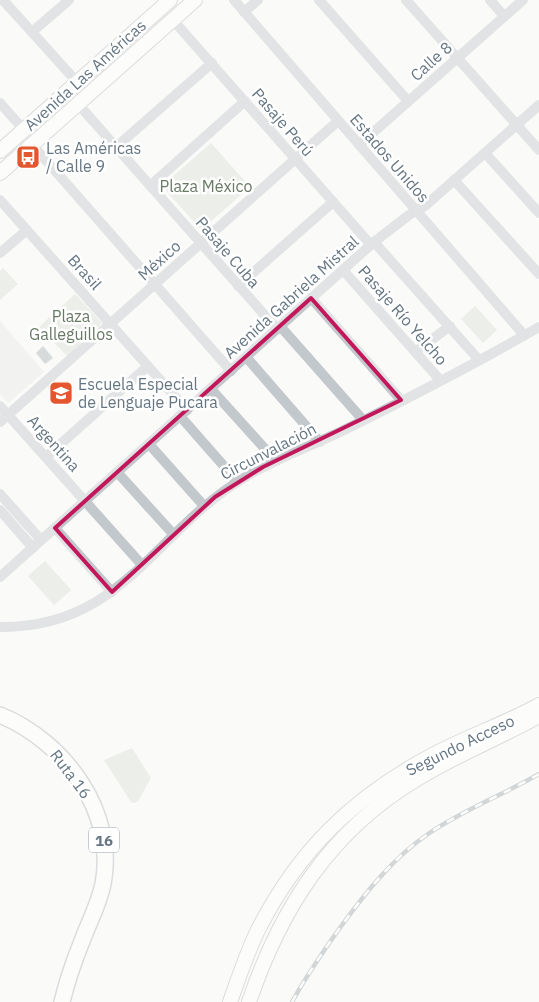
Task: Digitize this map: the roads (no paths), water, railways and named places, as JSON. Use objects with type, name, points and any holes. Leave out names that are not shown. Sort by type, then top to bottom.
[{"type":"highway","name":"Ruta 16","points":[[0,715],[35,734],[64,761],[90,798],[102,831],[105,856],[101,893],[74,961],[62,1002]]},
{"type":"main road","name":"Avenida Las Américas","points":[[0,151],[170,0]]},
{"type":"main road","name":"Avenida Las Américas","points":[[0,173],[195,0]]},
{"type":"main road","name":"Segundo Acceso","points":[[230,1002],[251,947],[275,900],[304,858],[336,822],[394,778],[430,756],[509,721],[539,705]]},
{"type":"main road","name":"Segundo Acceso","points":[[248,1002],[269,948],[289,909],[327,855],[353,827],[384,801],[418,778],[539,716]]},
{"type":"street","points":[[3,0],[77,82]]},
{"type":"street","points":[[32,32],[69,0]]},
{"type":"street","name":"Estados Unidos","points":[[234,0],[524,335]]},
{"type":"street","points":[[244,12],[258,0]]},
{"type":"street","points":[[319,0],[408,101]]},
{"type":"street","points":[[406,0],[539,150]]},
{"type":"street","points":[[490,0],[504,16]]},
{"type":"street","name":"Calle 8","points":[[359,145],[522,0]]},
{"type":"street","name":"Pasaje Perú","points":[[173,20],[333,202],[450,326],[479,360]]},
{"type":"street","points":[[116,147],[212,63]]},
{"type":"street","points":[[150,186],[245,101]]},
{"type":"street","points":[[0,103],[24,130],[32,145],[231,371]]},
{"type":"street","name":"Pasaje Cuba","points":[[78,104],[238,286],[364,420]]},
{"type":"street","name":"Avenida Gabriela Mistral","points":[[0,577],[373,243],[415,210],[425,206],[539,105]]},
{"type":"street","name":"México","points":[[0,422],[338,121]]},
{"type":"street","points":[[485,153],[539,213]]},
{"type":"street","points":[[454,180],[539,274]]},
{"type":"street","name":"Brasil","points":[[0,200],[148,366],[237,481]]},
{"type":"street","points":[[238,286],[333,202]]},
{"type":"street","points":[[0,253],[27,230]]},
{"type":"street","name":"Pasaje Río Yelcho","points":[[343,270],[440,380]]},
{"type":"street","points":[[311,298],[401,400]]},
{"type":"street","points":[[415,352],[450,326]]},
{"type":"street","name":"Circunvalación","points":[[0,627],[36,624],[62,618],[88,607],[112,592],[204,506],[237,481],[364,420],[479,360],[539,326]]},
{"type":"street","points":[[246,358],[320,442]]},
{"type":"street","points":[[46,457],[148,366]]},
{"type":"street","points":[[210,389],[276,462]]},
{"type":"street","name":"Argentina","points":[[0,406],[142,565]]},
{"type":"street","points":[[149,444],[204,506]]},
{"type":"street","points":[[117,472],[174,535]]},
{"type":"street","points":[[0,494],[41,540]]},
{"type":"street","points":[[0,510],[33,548]]},
{"type":"street","points":[[55,528],[112,592]]},
{"type":"railway","points":[[292,1002],[335,934],[392,864],[415,843],[441,825],[539,774]]},
{"type":"place","name":"Las Américas / Calle 9","points":[[28,157]]},
{"type":"place","name":"Escuela Especial de Lenguaje Pucara","points":[[61,393]]},
{"type":"park label","name":"Plaza México","points":[[206,186]]},
{"type":"park label","name":"Plaza Galleguillos","points":[[71,325]]}]
